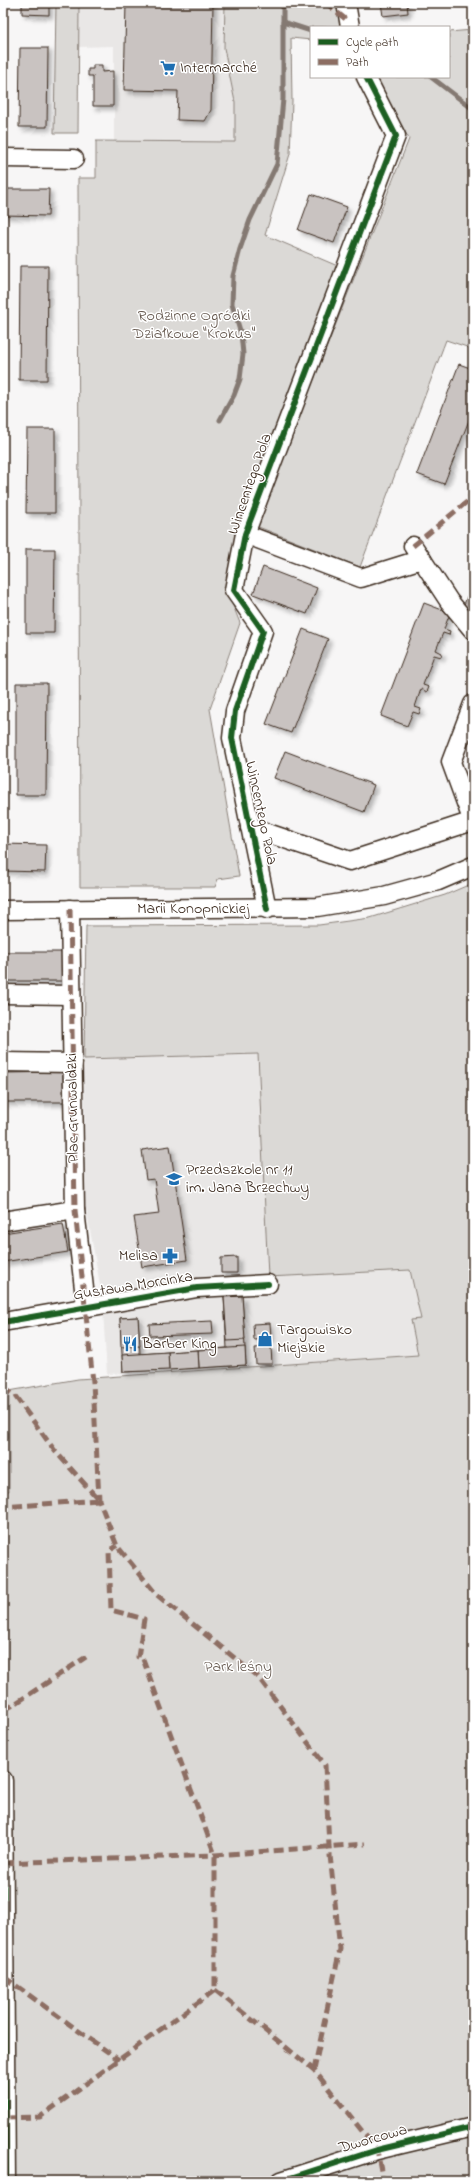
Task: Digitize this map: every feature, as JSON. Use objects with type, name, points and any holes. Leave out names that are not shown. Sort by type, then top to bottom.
[{"type":"street","points":[[346,3],[350,26]]},
{"type":"street","name":"Wincentego Pola","points":[[267,909],[232,738],[234,711],[263,632],[234,590],[245,534],[396,136],[367,78]]},
{"type":"street","points":[[3,158],[74,159]]},
{"type":"street","points":[[245,534],[361,578],[418,552],[448,601],[473,630]]},
{"type":"street","points":[[250,826],[350,861],[473,822],[451,762],[473,704]]},
{"type":"street","name":"Marii Konopnickiej","points":[[3,910],[267,909],[317,907],[384,896],[438,881],[473,866]]},
{"type":"street","name":"Plac Grunwaldzki","points":[[70,910],[70,995],[73,1063],[75,1210],[86,1306]]},
{"type":"street","points":[[3,994],[70,995]]},
{"type":"street","points":[[3,1062],[73,1063]]},
{"type":"street","points":[[3,1221],[75,1210]]},
{"type":"street","name":"Gustawa Morcinka","points":[[3,1322],[86,1306],[196,1288],[268,1284]]},
{"type":"street","points":[[3,1780],[6,2181]]},
{"type":"street","name":"Dworcowa","points":[[281,2181],[377,2150],[473,2127]]},
{"type":"shaded area","points":[[79,3],[225,3],[224,48],[235,102],[235,142],[114,141],[114,46],[78,47]]},
{"type":"shaded area","points":[[259,1054],[268,1277],[410,1270],[429,1358],[107,1374],[102,1296],[85,1202],[84,1059]]},
{"type":"green space","points":[[56,3],[79,3],[78,133],[54,133]]},
{"type":"green space","name":"Rodzinne Ogródki Działkowe \"Krokus\"","points":[[225,3],[345,3],[350,26],[310,26],[310,40],[291,38],[292,101],[290,154],[265,235],[340,267],[228,593],[240,623],[210,709],[239,876],[218,879],[215,887],[80,887],[78,178],[96,178],[96,141],[235,142],[235,102],[224,48]]},
{"type":"green space","points":[[473,30],[473,349],[446,340],[360,567],[256,526],[409,139],[376,78],[450,78],[450,32]]},
{"type":"green space","name":"Park leśny","points":[[473,883],[473,2181],[8,2181],[3,1843],[3,1491],[9,1491],[9,1391],[78,1379],[418,1355],[411,1320],[421,1319],[410,1270],[268,1277],[258,1054],[84,1059],[86,926],[319,925],[370,918],[445,895]]},
{"type":"building","points":[[22,3],[49,3],[49,15],[22,14]]},
{"type":"building","name":"Intermarché","points":[[126,3],[213,3],[211,110],[205,121],[177,120],[178,91],[124,90]]},
{"type":"building","points":[[381,3],[407,3],[408,13],[383,16]]},
{"type":"building","points":[[20,48],[48,48],[47,127],[19,127]]},
{"type":"building","points":[[93,65],[102,65],[102,72],[113,71],[113,106],[93,106],[93,76],[88,76],[88,69],[93,69]]},
{"type":"building","points":[[3,189],[49,189],[48,216],[3,215]]},
{"type":"building","points":[[311,194],[347,207],[334,243],[298,230]]},
{"type":"building","points":[[20,266],[48,266],[47,380],[19,380]]},
{"type":"building","points":[[459,364],[473,369],[473,410],[444,484],[417,474]]},
{"type":"building","points":[[27,429],[55,429],[55,513],[26,513]]},
{"type":"building","points":[[26,549],[55,549],[54,633],[26,633]]},
{"type":"building","points":[[263,567],[317,588],[307,614],[253,594]]},
{"type":"building","points":[[473,581],[473,614],[462,610]]},
{"type":"building","points":[[424,603],[450,613],[444,629],[450,631],[449,635],[443,633],[436,650],[442,653],[441,657],[434,655],[423,685],[429,687],[427,692],[421,689],[415,707],[421,709],[419,714],[413,712],[407,726],[381,716]]},
{"type":"building","points":[[303,629],[328,639],[291,733],[266,724]]},
{"type":"building","points":[[16,683],[47,683],[46,795],[16,795]]},
{"type":"building","points":[[285,751],[374,785],[364,812],[274,778]]},
{"type":"building","points":[[3,844],[46,845],[45,872],[3,871]]},
{"type":"building","points":[[3,952],[63,952],[63,981],[3,981]]},
{"type":"building","points":[[63,1072],[64,1102],[3,1102],[3,1073]]},
{"type":"building","points":[[170,1146],[187,1260],[142,1267],[134,1217],[159,1214],[154,1179],[146,1180],[142,1150]]},
{"type":"building","points":[[63,1224],[68,1252],[3,1262],[3,1233]]},
{"type":"building","points":[[237,1257],[237,1273],[221,1273],[221,1258]]},
{"type":"building","points":[[242,1296],[246,1365],[123,1372],[120,1318],[138,1317],[140,1354],[227,1348],[224,1297]]},
{"type":"building","points":[[242,1296],[245,1340],[227,1341],[224,1297]]},
{"type":"building","points":[[138,1317],[140,1346],[121,1347],[120,1318]]},
{"type":"building","points":[[212,1321],[213,1334],[150,1336],[149,1324]]},
{"type":"building","points":[[270,1323],[271,1339],[254,1340],[253,1324]]},
{"type":"building","points":[[245,1347],[246,1365],[199,1368],[198,1350]]},
{"type":"building","points":[[271,1347],[272,1364],[256,1364],[255,1348]]},
{"type":"building","points":[[198,1350],[199,1368],[169,1370],[168,1352]]},
{"type":"building","points":[[168,1352],[169,1370],[123,1372],[122,1355]]},
{"type":"waterway","points":[[220,420],[234,395],[240,379],[243,354],[241,334],[232,304],[233,276],[250,220],[277,164],[283,99],[283,3]]},
{"type":"waterway","points":[[283,22],[310,31]]},
{"type":"waterway","points":[[432,78],[473,109]]},
{"type":"marked path","points":[[326,3],[349,22]]},
{"type":"marked path","points":[[413,546],[468,501],[473,490]]},
{"type":"marked path","points":[[70,909],[75,1210],[93,1382],[99,1500],[117,1546],[157,1595],[258,1677],[325,1765],[329,1846],[340,1949],[314,2070]]},
{"type":"marked path","points":[[3,1387],[15,1396],[55,1451],[99,1500],[3,1507]]},
{"type":"marked path","points":[[5,2118],[40,2117],[215,1990],[215,1855],[143,1659],[138,1657],[144,1619],[111,1610],[109,1551],[117,1546]]},
{"type":"marked path","points":[[3,1707],[10,1707],[86,1657]]},
{"type":"marked path","points":[[3,1780],[3,1820]]},
{"type":"marked path","points":[[4,1863],[215,1855],[365,1844]]},
{"type":"marked path","points":[[4,1977],[119,2060]]},
{"type":"marked path","points":[[215,1990],[314,2070],[377,2150],[383,2181]]},
{"type":"cycle path","points":[[267,909],[232,738],[235,711],[263,631],[234,590],[245,534],[396,136],[367,78]]},
{"type":"cycle path","points":[[3,1322],[197,1288],[268,1284]]},
{"type":"cycle path","points":[[3,1820],[6,2181]]},
{"type":"cycle path","points":[[281,2181],[377,2150],[473,2127]]},
{"type":"place","name":"Intermarché","points":[[168,68]]},
{"type":"place","name":"Przedszkole nr 11 im. Jana Brzechwy","points":[[174,1179]]},
{"type":"place","name":"Melisa","points":[[170,1256]]},
{"type":"place","name":"Targowisko Miejskie","points":[[265,1339]]},
{"type":"place","name":"Barber King","points":[[130,1344]]}]
